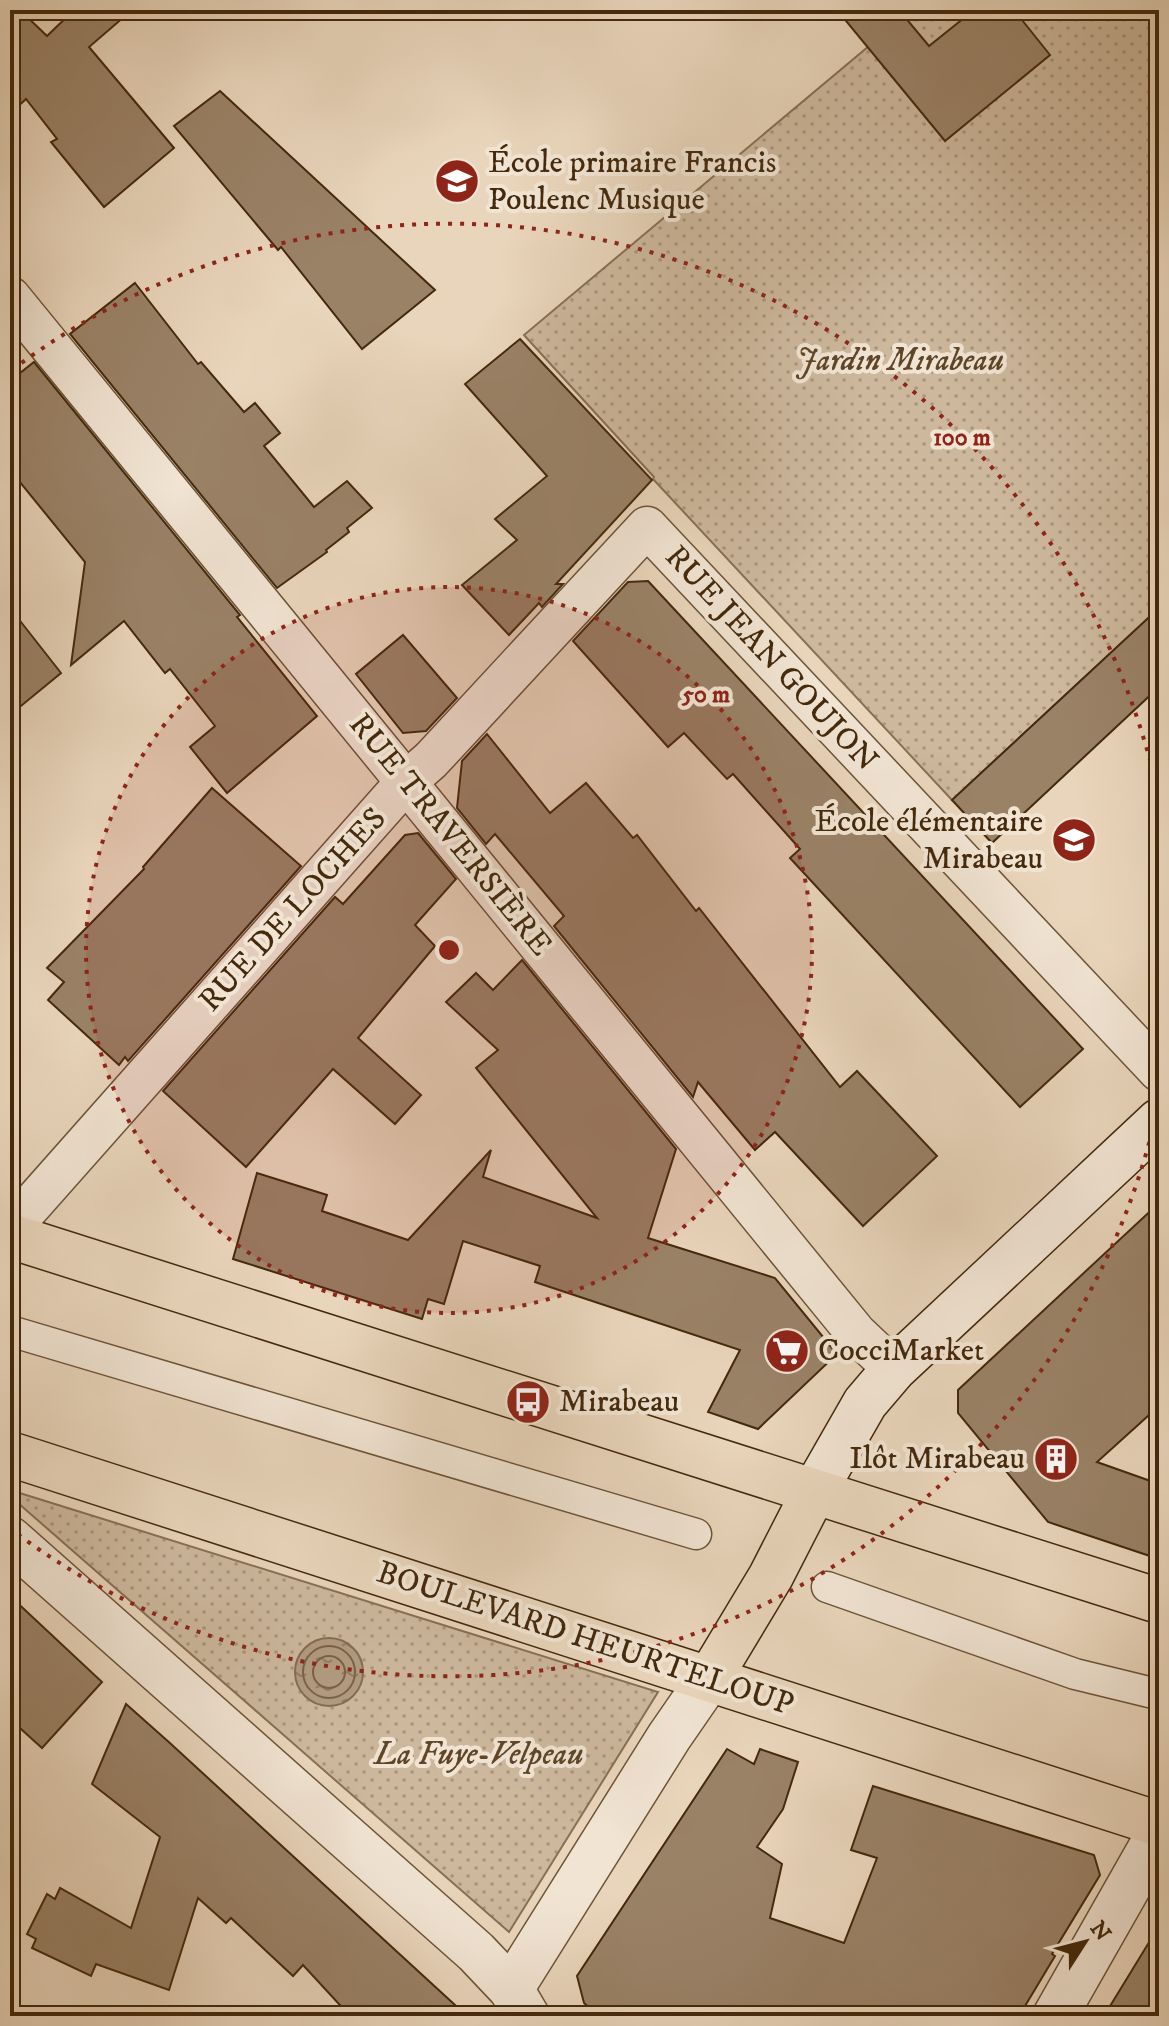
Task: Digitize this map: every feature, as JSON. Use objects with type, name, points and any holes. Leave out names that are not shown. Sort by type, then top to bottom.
[{"type":"main road","points":[[10,1236],[1159,1601]]},
{"type":"main road","name":"BOULEVARD HEURTELOUP","points":[[10,1454],[1159,1824]]},
{"type":"main road","points":[[709,1679],[771,1576],[814,1492]]},
{"type":"street","name":"RUE TRAVERSIÈRE","points":[[10,297],[856,1333],[894,1369]]},
{"type":"street","name":"RUE DE LOCHES","points":[[10,1229],[406,782],[431,760],[647,527]]},
{"type":"street","name":"RUE JEAN GOUJON","points":[[647,527],[1159,1071]]},
{"type":"street","points":[[814,1492],[865,1403],[894,1369],[1159,1121]]},
{"type":"street","points":[[10,1331],[696,1534]]},
{"type":"street","points":[[10,1539],[476,1952],[517,2007],[669,1737],[709,1679]]},
{"type":"street","points":[[827,1587],[1075,1674],[1153,1693]]},
{"type":"street","points":[[1055,2016],[1159,1833]]},
{"type":"green space","name":"Jardin Mirabeau","points":[[912,10],[1155,10],[1159,15],[1159,608],[952,800],[653,479],[524,335]]},
{"type":"green space","name":"La Fuye-Velpeau","points":[[10,1490],[658,1692],[509,1932],[10,1496]]},
{"type":"water","points":[[329,1638],[353,1648],[363,1672],[353,1696],[329,1706],[305,1696],[295,1672],[305,1648]]},
{"type":"building","points":[[10,10],[20,10],[47,36],[74,10],[132,10],[89,47],[174,148],[104,207],[51,142],[57,139],[26,99],[15,109],[10,104]]},
{"type":"building","points":[[837,10],[899,10],[929,46],[974,10],[1014,10],[1050,55],[945,141]]},
{"type":"building","points":[[220,91],[435,290],[362,349],[281,247],[278,250],[174,126]]},
{"type":"building","points":[[135,283],[198,364],[201,362],[244,412],[255,403],[280,433],[264,446],[314,507],[347,481],[372,508],[347,528],[349,532],[327,552],[277,588],[70,334]]},
{"type":"building","points":[[520,339],[652,480],[556,584],[563,584],[542,607],[539,603],[509,635],[462,585],[517,540],[495,519],[547,476],[465,384]]},
{"type":"building","points":[[34,362],[240,615],[237,617],[317,716],[227,793],[190,747],[215,726],[170,669],[165,673],[124,621],[71,665],[85,562],[10,470],[10,381]]},
{"type":"building","points":[[648,581],[1083,1049],[1020,1107],[790,858],[800,849],[733,774],[727,779],[684,733],[668,747],[573,641],[628,582]]},
{"type":"building","points":[[10,608],[61,673],[10,715]]},
{"type":"building","points":[[1159,608],[1159,687],[992,843],[952,800]]},
{"type":"building","points":[[403,635],[457,698],[426,731],[403,733],[356,674]]},
{"type":"building","points":[[487,734],[550,813],[586,783],[633,838],[637,835],[696,911],[699,908],[840,1087],[857,1071],[937,1156],[863,1226],[775,1132],[755,1150],[698,1082],[693,1097],[554,926],[564,916],[495,834],[486,844],[457,808],[462,761]]},
{"type":"building","points":[[212,788],[301,866],[128,1061],[125,1057],[119,1065],[48,1000],[64,982],[47,968],[144,869]]},
{"type":"building","points":[[418,833],[456,879],[415,925],[435,946],[358,1038],[421,1095],[395,1124],[333,1069],[246,1167],[163,1091],[335,897],[343,904],[405,835]]},
{"type":"building","points":[[522,960],[676,1149],[648,1238],[775,1278],[837,1354],[758,1429],[708,1412],[740,1350],[535,1282],[540,1266],[463,1241],[444,1304],[428,1299],[422,1319],[233,1259],[257,1173],[327,1195],[322,1211],[408,1240],[491,1150],[483,1177],[597,1218],[476,1068],[498,1050],[446,1002],[476,973],[493,990]]},
{"type":"building","points":[[1159,1203],[1159,1406],[1097,1462],[1159,1484],[1159,1559],[1048,1522],[958,1413],[958,1390]]},
{"type":"building","points":[[10,1596],[102,1682],[42,1748],[10,1719]]},
{"type":"building","points":[[126,1704],[467,2016],[350,2016],[303,1965],[293,1976],[231,1918],[226,1923],[198,1898],[169,1990],[96,1964],[91,1976],[32,1948],[36,1939],[27,1934],[47,1894],[55,1899],[60,1888],[131,1928],[160,1837],[92,1784]]},
{"type":"building","points":[[727,1749],[754,1764],[760,1749],[798,1762],[783,1809],[757,1847],[782,1864],[770,1918],[844,1943],[877,1858],[851,1850],[873,1786],[1094,1855],[1100,1875],[1019,2016],[599,2016],[584,2003],[577,1976]]},
{"type":"building","points":[[1159,1926],[1159,2016],[1104,2016]]},
{"type":"place","name":"École primaire Francis Poulenc Musique","points":[[457,181]]},
{"type":"place","name":"École élémentaire Mirabeau","points":[[1074,840]]},
{"type":"place","name":"CocciMarket","points":[[787,1351]]},
{"type":"place","name":"Mirabeau","points":[[528,1402]]},
{"type":"place","name":"Ilôt Mirabeau","points":[[1056,1459]]}]
